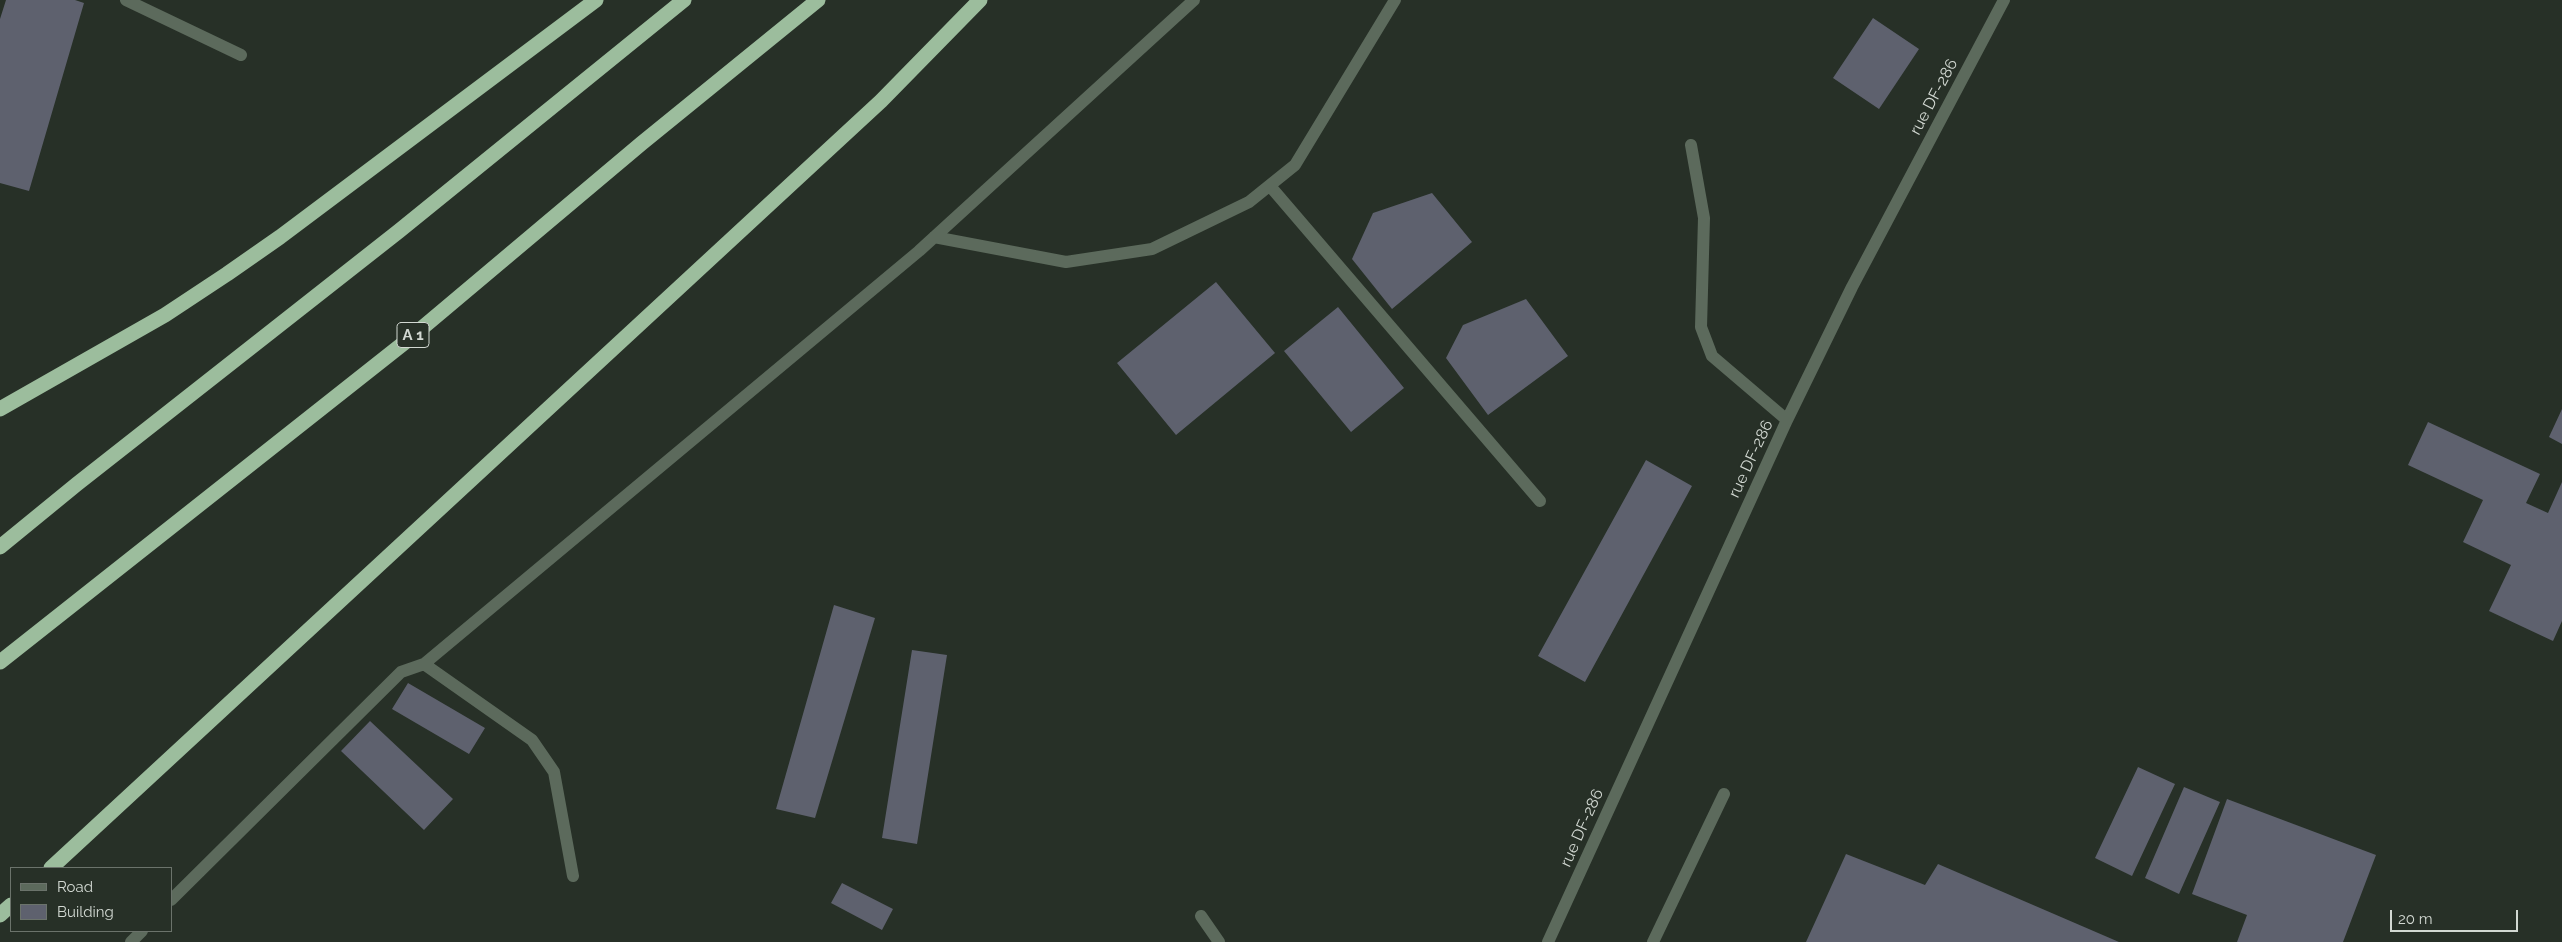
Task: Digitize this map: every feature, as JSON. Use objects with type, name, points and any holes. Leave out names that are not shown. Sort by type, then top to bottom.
[{"type":"highway","points":[[0,409],[165,315],[235,268],[280,237],[596,0]]},
{"type":"highway","points":[[0,547],[85,477],[398,231],[684,0]]},
{"type":"highway","name":"A 1","points":[[0,662],[409,338],[642,143],[818,0]]},
{"type":"highway","points":[[52,867],[881,101],[980,0]]},
{"type":"highway","points":[[0,915],[10,906]]},
{"type":"street","points":[[126,0],[241,55]]},
{"type":"street","points":[[172,899],[401,672],[424,664],[934,236],[1194,0]]},
{"type":"street","points":[[934,236],[1066,262],[1152,249],[1249,202],[1296,165],[1395,0]]},
{"type":"street","name":"rue DF-286","points":[[1548,942],[1787,420],[1852,287],[2004,0]]},
{"type":"street","points":[[1691,145],[1704,218],[1701,327],[1712,356],[1787,420]]},
{"type":"street","points":[[1270,186],[1540,501]]},
{"type":"street","points":[[424,664],[532,740],[554,772],[573,876]]},
{"type":"street","points":[[1653,942],[1724,794]]},
{"type":"street","points":[[1201,916],[1219,942]]},
{"type":"street","points":[[131,942],[141,932]]},
{"type":"building","points":[[6,0],[75,0],[84,3],[29,191],[0,183],[0,19]]},
{"type":"building","points":[[1873,18],[1919,49],[1879,109],[1833,78]]},
{"type":"building","points":[[1432,193],[1472,242],[1392,309],[1352,259],[1373,213]]},
{"type":"building","points":[[1216,282],[1275,353],[1176,435],[1117,363]]},
{"type":"building","points":[[1526,299],[1568,356],[1488,415],[1446,358],[1463,325]]},
{"type":"building","points":[[1338,307],[1404,388],[1351,432],[1284,351]]},
{"type":"building","points":[[2562,409],[2562,444],[2549,437]]},
{"type":"building","points":[[2428,422],[2540,474],[2526,503],[2548,513],[2562,482],[2562,621],[2553,641],[2489,611],[2511,565],[2463,542],[2483,500],[2408,465]]},
{"type":"building","points":[[1646,460],[1692,486],[1585,682],[1538,656]]},
{"type":"building","points":[[834,605],[875,618],[815,818],[776,809]]},
{"type":"building","points":[[912,650],[947,655],[917,844],[882,838]]},
{"type":"building","points":[[408,683],[485,728],[469,754],[392,709]]},
{"type":"building","points":[[370,721],[453,799],[424,830],[341,751]]},
{"type":"building","points":[[2138,767],[2175,784],[2132,876],[2095,858]]},
{"type":"building","points":[[2184,787],[2220,802],[2179,894],[2145,878]]},
{"type":"building","points":[[2227,799],[2376,855],[2343,942],[2237,942],[2247,915],[2192,894]]},
{"type":"building","points":[[1846,854],[1925,885],[1938,864],[2119,942],[1806,942]]},
{"type":"building","points":[[842,883],[893,909],[882,930],[831,903]]}]
